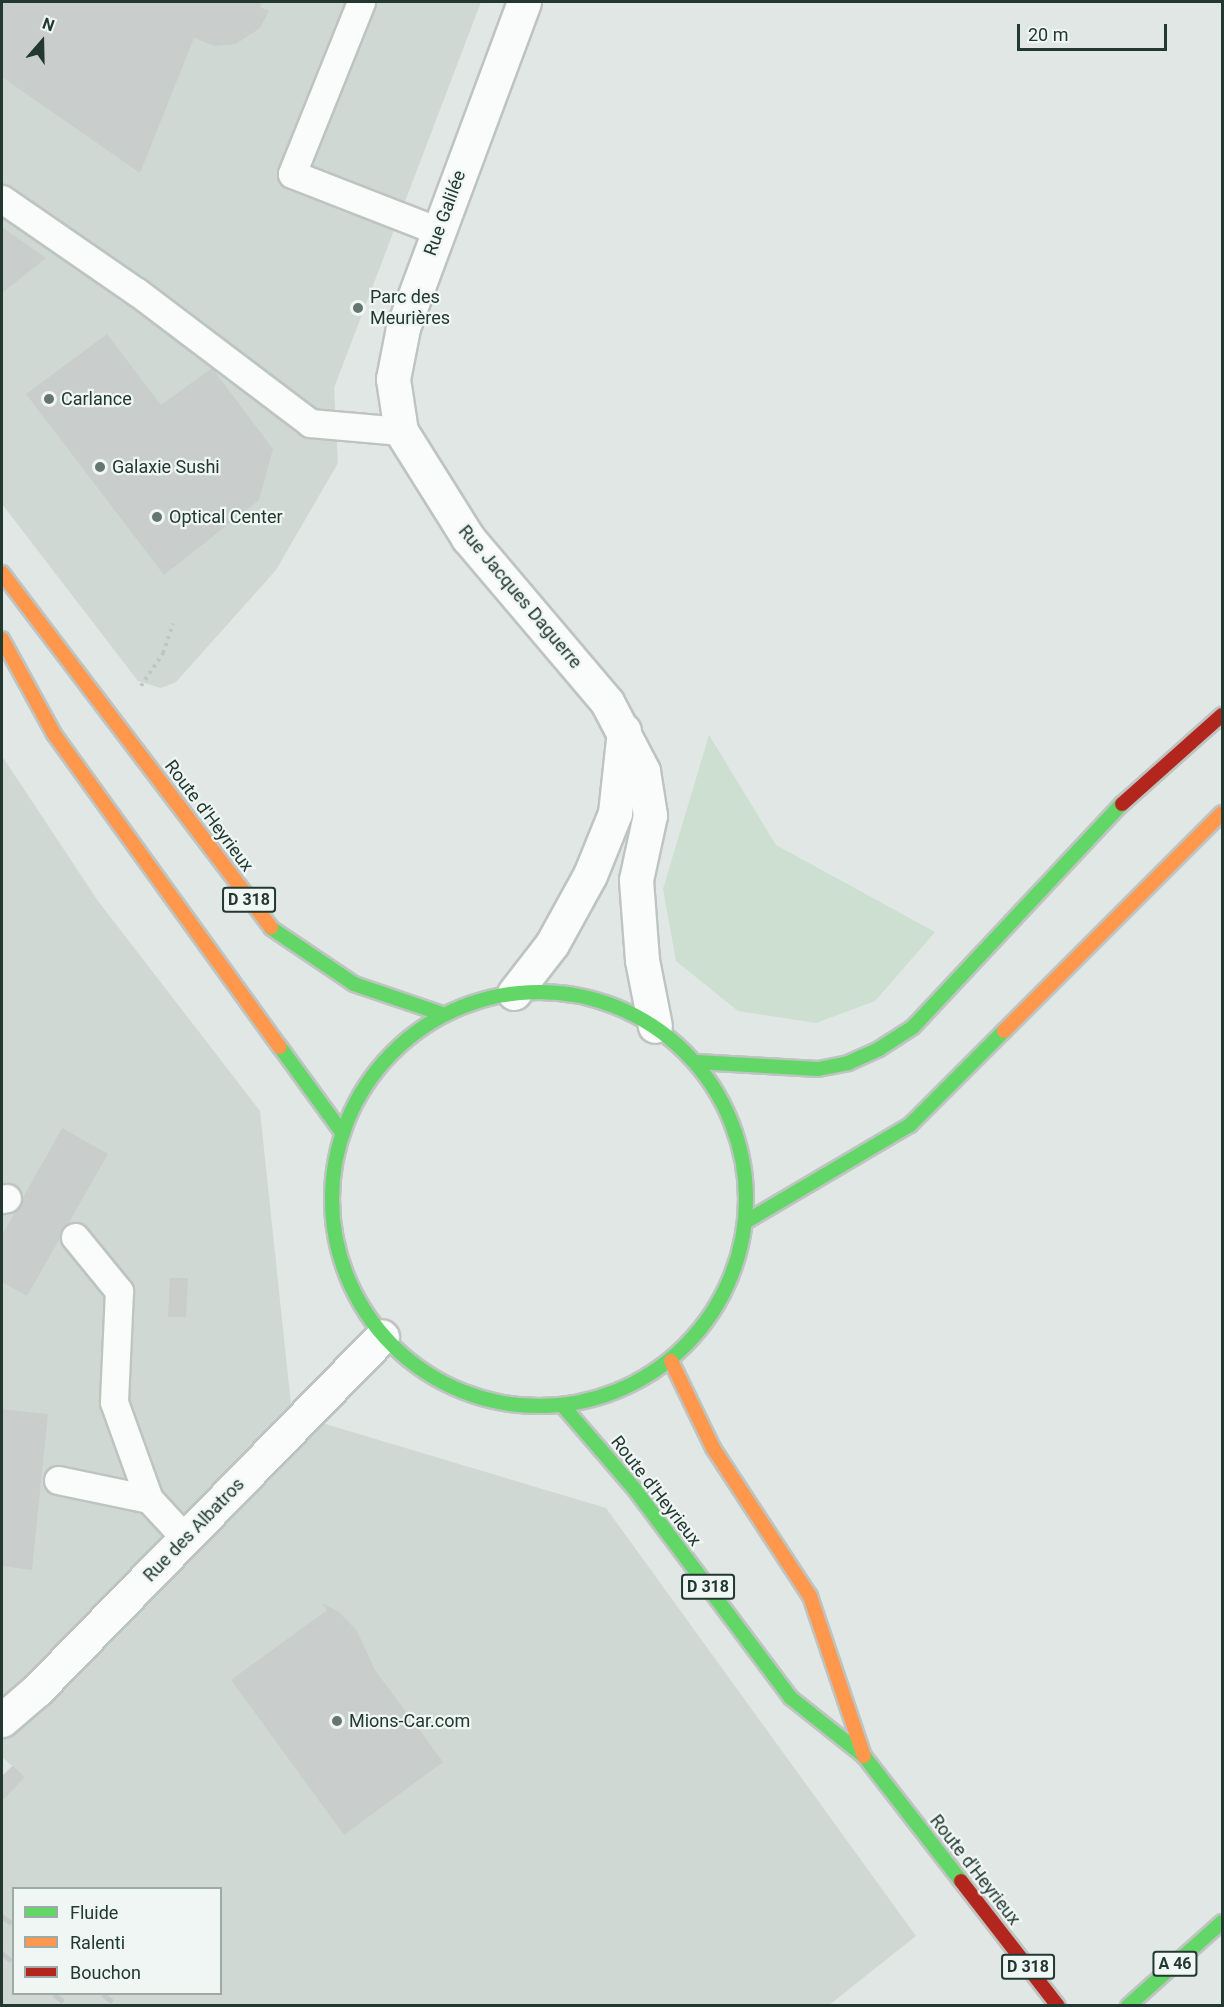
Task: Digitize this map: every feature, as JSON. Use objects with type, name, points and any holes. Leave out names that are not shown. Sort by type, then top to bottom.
[{"type":"main road","name":"Route d'Heyrieux","points":[[2,573],[270,927],[354,984],[442,1014]]},
{"type":"main road","points":[[2,639],[54,734],[341,1131]]},
{"type":"main road","points":[[697,1062],[818,1069],[848,1063],[879,1049],[913,1027],[1121,805],[1222,715]]},
{"type":"main road","points":[[747,1221],[910,1125],[1221,814]]},
{"type":"main road","points":[[514,993],[564,993],[612,1004],[655,1026],[697,1062],[731,1120],[745,1170],[747,1221],[734,1274],[708,1322],[671,1361],[620,1391],[563,1406],[496,1403],[444,1384],[382,1337],[352,1292],[334,1239],[330,1185],[341,1131],[364,1084],[399,1045],[442,1014],[477,1000],[514,993]]},
{"type":"main road","name":"Route d'Heyrieux","points":[[671,1361],[713,1448],[810,1596],[864,1756]]},
{"type":"main road","name":"Route d'Heyrieux","points":[[563,1406],[636,1491],[791,1698],[864,1756],[1058,2006]]},
{"type":"main road","name":"A 46","points":[[1128,2006],[1222,1922]]},
{"type":"street","name":"Rue Galilée","points":[[401,431],[393,379],[403,328],[524,2]]},
{"type":"street","name":"Rue Jacques Daguerre","points":[[401,431],[468,538],[607,702],[624,730],[643,771],[650,815],[636,880],[642,960],[655,1026]]},
{"type":"street","points":[[514,993],[552,944],[590,875],[615,813],[624,730]]},
{"type":"street","name":"Rue des Albatros","points":[[2,1720],[37,1690],[382,1337]]},
{"type":"lane","points":[[361,2],[292,174],[438,231]]},
{"type":"lane","points":[[2,199],[137,292],[310,423],[401,431]]},
{"type":"lane","points":[[75,1237],[118,1291],[114,1402],[149,1499],[186,1539]]},
{"type":"lane","points":[[58,1480],[149,1499]]},
{"type":"path","points":[[111,717],[143,684],[163,653],[173,624]]},
{"type":"shaded area","name":"Parc des Meurières","points":[[2,2],[481,2],[334,388],[338,463],[276,570],[176,682],[161,688],[138,681],[2,504]]},
{"type":"shaded area","points":[[2,756],[98,901],[260,1111],[292,1414],[606,1508],[916,1936],[829,2005],[2,2005],[2,1776],[12,1766],[2,1757]]},
{"type":"green space","points":[[709,735],[776,845],[935,932],[875,1001],[816,1023],[738,1011],[676,961],[663,889]]},
{"type":"building","points":[[2,2],[262,2],[260,7],[269,11],[260,28],[236,44],[215,46],[194,38],[140,173],[2,77]]},
{"type":"building","points":[[2,227],[46,258],[2,293]]},
{"type":"building","points":[[107,334],[161,405],[212,368],[273,449],[259,500],[164,575],[26,394]]},
{"type":"building","points":[[62,1128],[108,1154],[27,1296],[2,1282],[2,1235]]},
{"type":"building","points":[[170,1278],[188,1278],[186,1317],[168,1317]]},
{"type":"building","points":[[2,1409],[48,1414],[32,1570],[2,1566]]},
{"type":"building","name":"Mions-Car.com","points":[[322,1603],[339,1612],[357,1631],[375,1670],[443,1762],[344,1835],[231,1680],[327,1610]]},
{"type":"building","points":[[13,1766],[25,1777],[2,1801],[2,1776]]},
{"type":"railway","points":[[2,1916],[12,1924]]},
{"type":"railway","points":[[2,1953],[12,1961]]},
{"type":"railway","points":[[55,1995],[69,2006]]},
{"type":"railway","points":[[104,1995],[118,2006]]},
{"type":"traffic: fast","points":[[697,1062],[818,1069],[848,1063],[879,1049],[913,1027],[1122,804]]},
{"type":"traffic: fast","points":[[271,928],[354,984],[442,1014]]},
{"type":"traffic: fast","points":[[539,992],[579,996],[618,1007],[654,1027],[686,1052],[711,1084],[731,1120],[742,1159],[746,1199],[742,1239],[731,1278],[711,1314],[686,1346],[654,1371],[618,1391],[579,1402],[539,1406],[499,1402],[460,1391],[424,1371],[392,1346],[367,1314],[347,1278],[336,1239],[332,1199],[336,1159],[347,1120],[367,1084],[392,1052],[424,1027],[460,1007],[499,996],[539,992]]},
{"type":"traffic: fast","points":[[747,1221],[910,1125],[1004,1031]]},
{"type":"traffic: fast","points":[[280,1047],[341,1131]]},
{"type":"traffic: fast","points":[[563,1406],[636,1491],[791,1698],[864,1756],[961,1881]]},
{"type":"traffic: fast","points":[[1128,2006],[1222,1922]]},
{"type":"traffic: slow","points":[[2,573],[271,928]]},
{"type":"traffic: slow","points":[[2,639],[54,734],[280,1047]]},
{"type":"traffic: slow","points":[[1004,1031],[1222,813]]},
{"type":"traffic: slow","points":[[671,1361],[713,1448],[810,1596],[864,1756]]},
{"type":"traffic: jam","points":[[1122,804],[1222,715]]},
{"type":"traffic: jam","points":[[961,1881],[1058,2006]]},
{"type":"place","name":"Parc des Meurières","points":[[358,308]]},
{"type":"place","name":"Carlance","points":[[49,399]]},
{"type":"place","name":"Galaxie Sushi","points":[[100,467]]},
{"type":"place","name":"Optical Center","points":[[157,517]]},
{"type":"place","name":"Mions-Car.com","points":[[337,1721]]}]
